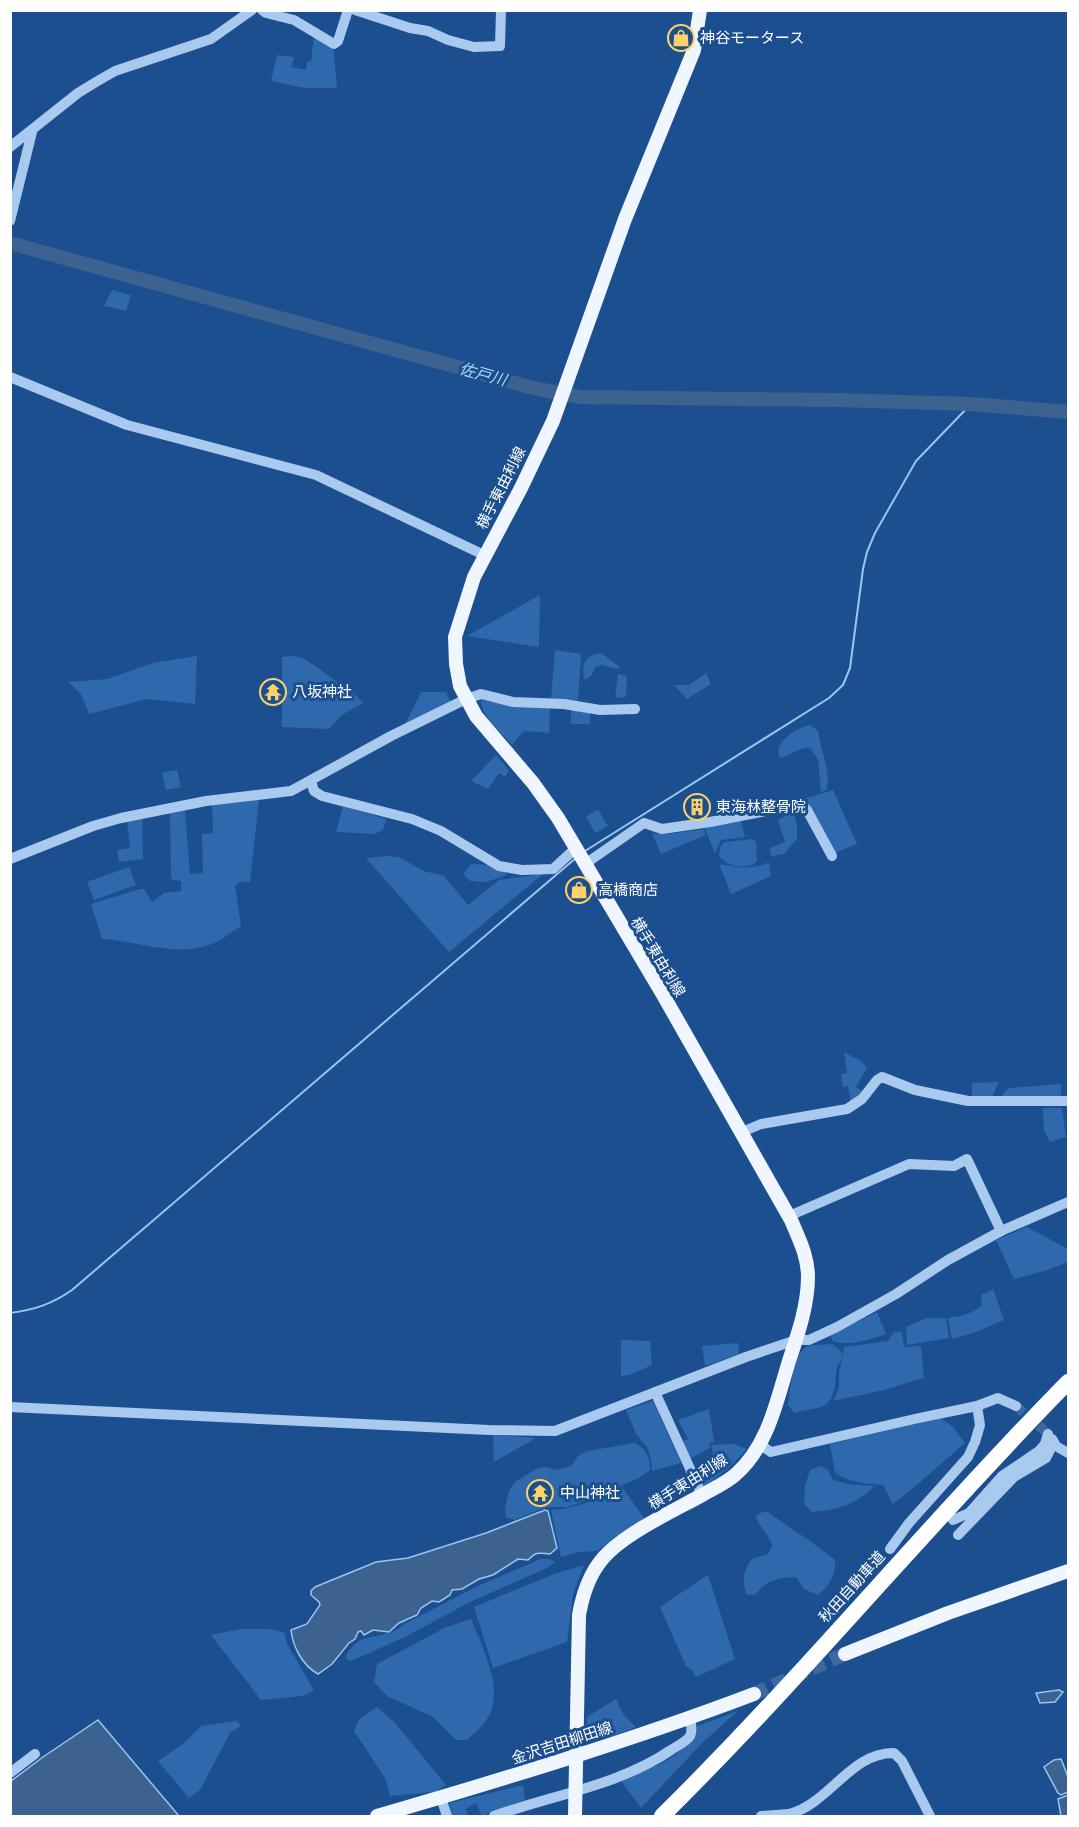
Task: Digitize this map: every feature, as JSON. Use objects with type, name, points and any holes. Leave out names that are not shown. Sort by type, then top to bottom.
[{"type":"highway","name":"秋田自動車道","points":[[662,1816],[828,1641],[1015,1436],[1068,1382]]},
{"type":"highway","name":"秋田自動車道","points":[[677,1816],[955,1527],[1068,1397]]},
{"type":"main road","name":"横手東由利線","points":[[575,1816],[579,1615],[583,1595],[593,1573],[609,1551],[630,1536],[735,1474],[759,1444],[771,1420],[796,1340],[807,1295],[808,1276],[806,1258],[789,1216],[576,848],[533,783],[483,727],[466,699],[459,683],[455,637],[474,577],[553,421],[625,219],[694,50],[700,10]]},
{"type":"main road","points":[[845,1654],[948,1613],[1068,1571]]},
{"type":"main road","name":"金沢吉田柳田線","points":[[377,1816],[575,1756],[754,1694]]},
{"type":"street","points":[[10,147],[32,132],[78,93],[115,71],[211,39],[252,10]]},
{"type":"street","points":[[262,10],[294,20],[334,44],[338,41],[348,10]]},
{"type":"street","points":[[355,10],[474,47],[500,46],[501,10]]},
{"type":"street","points":[[10,221],[32,132]]},
{"type":"street","points":[[10,377],[127,425],[316,475],[484,555]]},
{"type":"street","points":[[10,859],[93,826],[122,818],[206,801],[291,790],[391,736],[466,699],[481,694],[513,702],[564,704],[600,710],[635,710]]},
{"type":"street","points":[[311,781],[314,791],[322,796],[412,819],[441,831],[499,866],[522,870],[553,869],[576,848]]},
{"type":"street","points":[[585,864],[644,823],[662,829],[801,804],[807,810],[832,856]]},
{"type":"street","points":[[742,1132],[761,1124],[847,1109],[862,1099],[873,1084],[882,1077],[915,1090],[968,1101],[1068,1101]]},
{"type":"street","points":[[789,1216],[909,1164],[954,1166],[967,1159],[1001,1231]]},
{"type":"street","points":[[10,1407],[489,1430],[555,1431],[746,1357],[796,1340],[809,1341],[896,1294],[948,1260],[1001,1231],[1068,1203]]},
{"type":"street","points":[[655,1392],[702,1495]]},
{"type":"street","points":[[759,1444],[771,1452],[977,1406],[998,1398],[1016,1406]]},
{"type":"street","points":[[890,1549],[909,1523],[968,1457],[980,1425],[977,1406]]},
{"type":"street","points":[[955,1527],[1002,1476],[1039,1451],[1045,1444],[1048,1434],[1056,1446],[1068,1453]]},
{"type":"street","points":[[494,1816],[631,1772],[665,1754],[690,1736],[692,1728],[690,1718]]},
{"type":"street","points":[[761,1816],[789,1815],[798,1812],[822,1796],[867,1758],[882,1753],[894,1753],[902,1761],[930,1816]]},
{"type":"street","points":[[10,1773],[35,1754]]},
{"type":"street","points":[[441,1798],[447,1816]]},
{"type":"shaded area","points":[[314,36],[333,46],[337,88],[305,88],[271,81],[277,55],[294,57],[291,67],[306,70],[307,62],[311,61]]},
{"type":"shaded area","points":[[112,290],[131,295],[126,311],[104,306]]},
{"type":"shaded area","points":[[540,595],[539,647],[467,636]]},
{"type":"shaded area","points":[[555,650],[581,654],[578,701],[551,699]]},
{"type":"shaded area","points":[[601,653],[620,667],[617,669],[602,665],[595,667],[592,675],[585,680],[583,670],[586,661],[591,656]]},
{"type":"shaded area","points":[[197,656],[195,704],[147,699],[89,714],[81,694],[68,682],[108,679],[152,663]]},
{"type":"shaded area","points":[[295,656],[305,659],[348,687],[363,703],[342,715],[329,729],[282,727],[282,657]]},
{"type":"shaded area","points":[[706,673],[711,684],[687,699],[674,685],[689,685]]},
{"type":"shaded area","points":[[618,674],[627,676],[626,697],[615,698]]},
{"type":"shaded area","points":[[421,692],[446,692],[451,703],[404,727]]},
{"type":"shaded area","points":[[481,700],[512,706],[550,708],[549,733],[524,731],[512,745],[492,724],[484,712]]},
{"type":"shaded area","points":[[571,709],[590,713],[590,724],[571,724]]},
{"type":"shaded area","points":[[810,725],[818,731],[827,768],[826,790],[821,792],[818,759],[810,748],[780,758],[778,752],[787,737],[798,729]]},
{"type":"shaded area","points":[[496,755],[509,770],[505,777],[499,773],[488,789],[471,781]]},
{"type":"shaded area","points":[[177,770],[181,787],[166,790],[162,773]]},
{"type":"shaded area","points":[[833,790],[857,844],[835,853],[801,800]]},
{"type":"shaded area","points":[[259,799],[250,882],[240,882],[235,886],[241,926],[217,942],[196,948],[169,949],[102,939],[91,904],[140,889],[144,889],[152,902],[164,893],[181,891],[181,881],[172,880],[171,874],[170,813],[185,810],[190,874],[203,873],[202,834],[213,833],[212,804]]},
{"type":"shaded area","points":[[343,806],[386,819],[383,830],[375,834],[336,832]]},
{"type":"shaded area","points":[[598,809],[608,826],[595,833],[586,817]]},
{"type":"shaded area","points":[[793,810],[797,839],[784,854],[771,856],[770,848],[785,842],[778,820],[784,817],[782,812]]},
{"type":"shaded area","points":[[142,817],[143,859],[119,862],[117,850],[130,848],[127,822]]},
{"type":"shaded area","points":[[741,821],[745,837],[721,840],[715,853],[704,827]]},
{"type":"shaded area","points":[[703,829],[706,835],[661,854],[652,833],[669,834]]},
{"type":"shaded area","points":[[753,839],[756,842],[757,862],[753,864],[742,867],[732,865],[719,856],[720,847],[724,842]]},
{"type":"shaded area","points":[[399,857],[424,871],[444,876],[468,905],[499,880],[543,874],[449,952],[366,858]]},
{"type":"shaded area","points":[[769,862],[771,876],[731,894],[719,864],[750,867]]},
{"type":"shaded area","points":[[470,865],[487,865],[506,872],[506,875],[487,882],[470,881],[463,874]]},
{"type":"shaded area","points":[[129,867],[136,885],[94,900],[87,882]]},
{"type":"shaded area","points":[[844,1052],[861,1061],[867,1068],[856,1087],[864,1093],[851,1104],[848,1086],[843,1087],[841,1075],[847,1073]]},
{"type":"shaded area","points":[[999,1082],[992,1097],[972,1099],[972,1083]]},
{"type":"shaded area","points":[[1061,1084],[1061,1098],[1001,1098],[1010,1088]]},
{"type":"shaded area","points":[[1043,1108],[1062,1108],[1066,1137],[1050,1142],[1044,1131]]},
{"type":"shaded area","points":[[1027,1227],[1068,1249],[1068,1262],[1014,1279],[996,1240]]},
{"type":"shaded area","points":[[993,1289],[1004,1320],[952,1339],[948,1318],[974,1311],[982,1305],[981,1295]]},
{"type":"shaded area","points":[[877,1312],[886,1334],[853,1343],[833,1341],[830,1335]]},
{"type":"shaded area","points":[[927,1318],[946,1318],[949,1338],[907,1345],[906,1327]]},
{"type":"shaded area","points":[[894,1332],[902,1332],[904,1347],[921,1346],[924,1378],[884,1390],[833,1401],[839,1388],[839,1373],[844,1347],[888,1341]]},
{"type":"shaded area","points":[[621,1340],[650,1341],[652,1365],[621,1376]]},
{"type":"shaded area","points":[[738,1343],[739,1354],[705,1366],[702,1346]]},
{"type":"shaded area","points":[[832,1344],[840,1350],[843,1356],[830,1400],[823,1406],[794,1413],[788,1405],[793,1372],[799,1356],[808,1346]]},
{"type":"shaded area","points":[[653,1401],[681,1463],[652,1471],[647,1447],[636,1434],[626,1410]]},
{"type":"shaded area","points":[[709,1409],[714,1442],[709,1443],[710,1448],[689,1459],[681,1442],[688,1439],[678,1420]]},
{"type":"shaded area","points":[[941,1418],[953,1427],[965,1443],[893,1504],[883,1485],[852,1480],[835,1473],[830,1444]]},
{"type":"shaded area","points":[[493,1435],[536,1438],[494,1462]]},
{"type":"shaded area","points":[[635,1443],[645,1451],[650,1465],[650,1470],[639,1478],[567,1507],[547,1507],[514,1520],[506,1517],[505,1508],[509,1491],[515,1482],[538,1468],[547,1467],[557,1470],[571,1466],[578,1456],[587,1451]]},
{"type":"shaded area","points":[[734,1444],[747,1449],[730,1467],[703,1488],[695,1472],[714,1460],[711,1445]]},
{"type":"shaded area","points":[[821,1466],[828,1470],[833,1480],[874,1486],[860,1498],[846,1505],[812,1512],[804,1504],[805,1486],[810,1470]]},
{"type":"shaded area","points":[[622,1487],[644,1518],[598,1551],[579,1552],[561,1557],[551,1510],[579,1505]]},
{"type":"shaded area","points":[[545,1510],[548,1511],[557,1548],[550,1554],[538,1553],[528,1560],[518,1559],[493,1575],[479,1579],[462,1589],[452,1590],[450,1595],[439,1602],[432,1601],[421,1608],[417,1615],[399,1623],[389,1632],[373,1630],[364,1635],[361,1631],[358,1632],[355,1639],[332,1664],[318,1674],[307,1666],[299,1655],[291,1630],[307,1624],[320,1605],[311,1595],[315,1587],[376,1562],[408,1558],[486,1533]]},
{"type":"shaded area","points":[[766,1511],[835,1560],[831,1580],[818,1595],[804,1589],[796,1577],[773,1581],[755,1595],[746,1594],[744,1579],[747,1567],[752,1559],[768,1554],[772,1546],[756,1515]]},
{"type":"shaded area","points":[[541,1559],[550,1559],[555,1562],[547,1568],[470,1602],[405,1637],[351,1661],[345,1658],[358,1642],[393,1632],[480,1585]]},
{"type":"shaded area","points":[[584,1565],[573,1595],[567,1642],[493,1668],[474,1607],[554,1574]]},
{"type":"shaded area","points":[[708,1575],[735,1659],[696,1677],[686,1666],[660,1607]]},
{"type":"shaded area","points":[[471,1619],[486,1655],[494,1696],[492,1708],[483,1725],[467,1740],[456,1740],[433,1717],[387,1696],[374,1682],[377,1664],[444,1628]]},
{"type":"shaded area","points":[[240,1629],[270,1629],[285,1633],[287,1644],[314,1690],[303,1696],[261,1700],[211,1635]]},
{"type":"shaded area","points":[[1059,1690],[1063,1692],[1055,1702],[1040,1703],[1036,1693]]},
{"type":"shaded area","points":[[616,1699],[623,1714],[636,1727],[603,1740],[591,1737],[587,1732],[587,1717]]},
{"type":"shaded area","points":[[377,1707],[395,1723],[446,1785],[435,1792],[390,1796],[385,1778],[354,1731],[359,1719]]},
{"type":"shaded area","points":[[738,1711],[703,1742],[641,1808],[621,1781],[677,1754],[693,1737],[697,1726]]},
{"type":"shaded area","points":[[98,1720],[179,1816],[11,1816],[11,1781]]},
{"type":"shaded area","points":[[237,1721],[241,1726],[230,1733],[200,1790],[189,1798],[158,1761],[183,1744],[201,1726]]},
{"type":"shaded area","points":[[1061,1759],[1068,1777],[1068,1792],[1061,1795],[1044,1767],[1054,1760]]},
{"type":"shaded area","points":[[523,1785],[525,1800],[482,1816],[476,1803],[466,1809],[468,1816],[452,1816],[449,1803]]},
{"type":"shaded area","points":[[1068,1795],[1068,1816],[1061,1816],[1058,1799]]},
{"type":"waterway","name":"佐戸川","points":[[10,243],[533,388],[580,397],[971,404],[1068,412]]},
{"type":"waterway","points":[[585,851],[829,698],[843,685],[850,668],[863,569],[875,533],[916,461],[971,404]]},
{"type":"waterway","points":[[10,1313],[42,1306],[72,1290],[577,857]]},
{"type":"tunnel","points":[[1016,1406],[1048,1434]]},
{"type":"tunnel","points":[[754,1694],[845,1654]]},
{"type":"place","name":"神谷モータース","points":[[681,38]]},
{"type":"place","name":"八坂神社","points":[[273,692]]},
{"type":"place","name":"東海林整骨院","points":[[697,807]]},
{"type":"place","name":"高橋商店","points":[[579,890]]},
{"type":"place","name":"中山神社","points":[[540,1493]]}]
